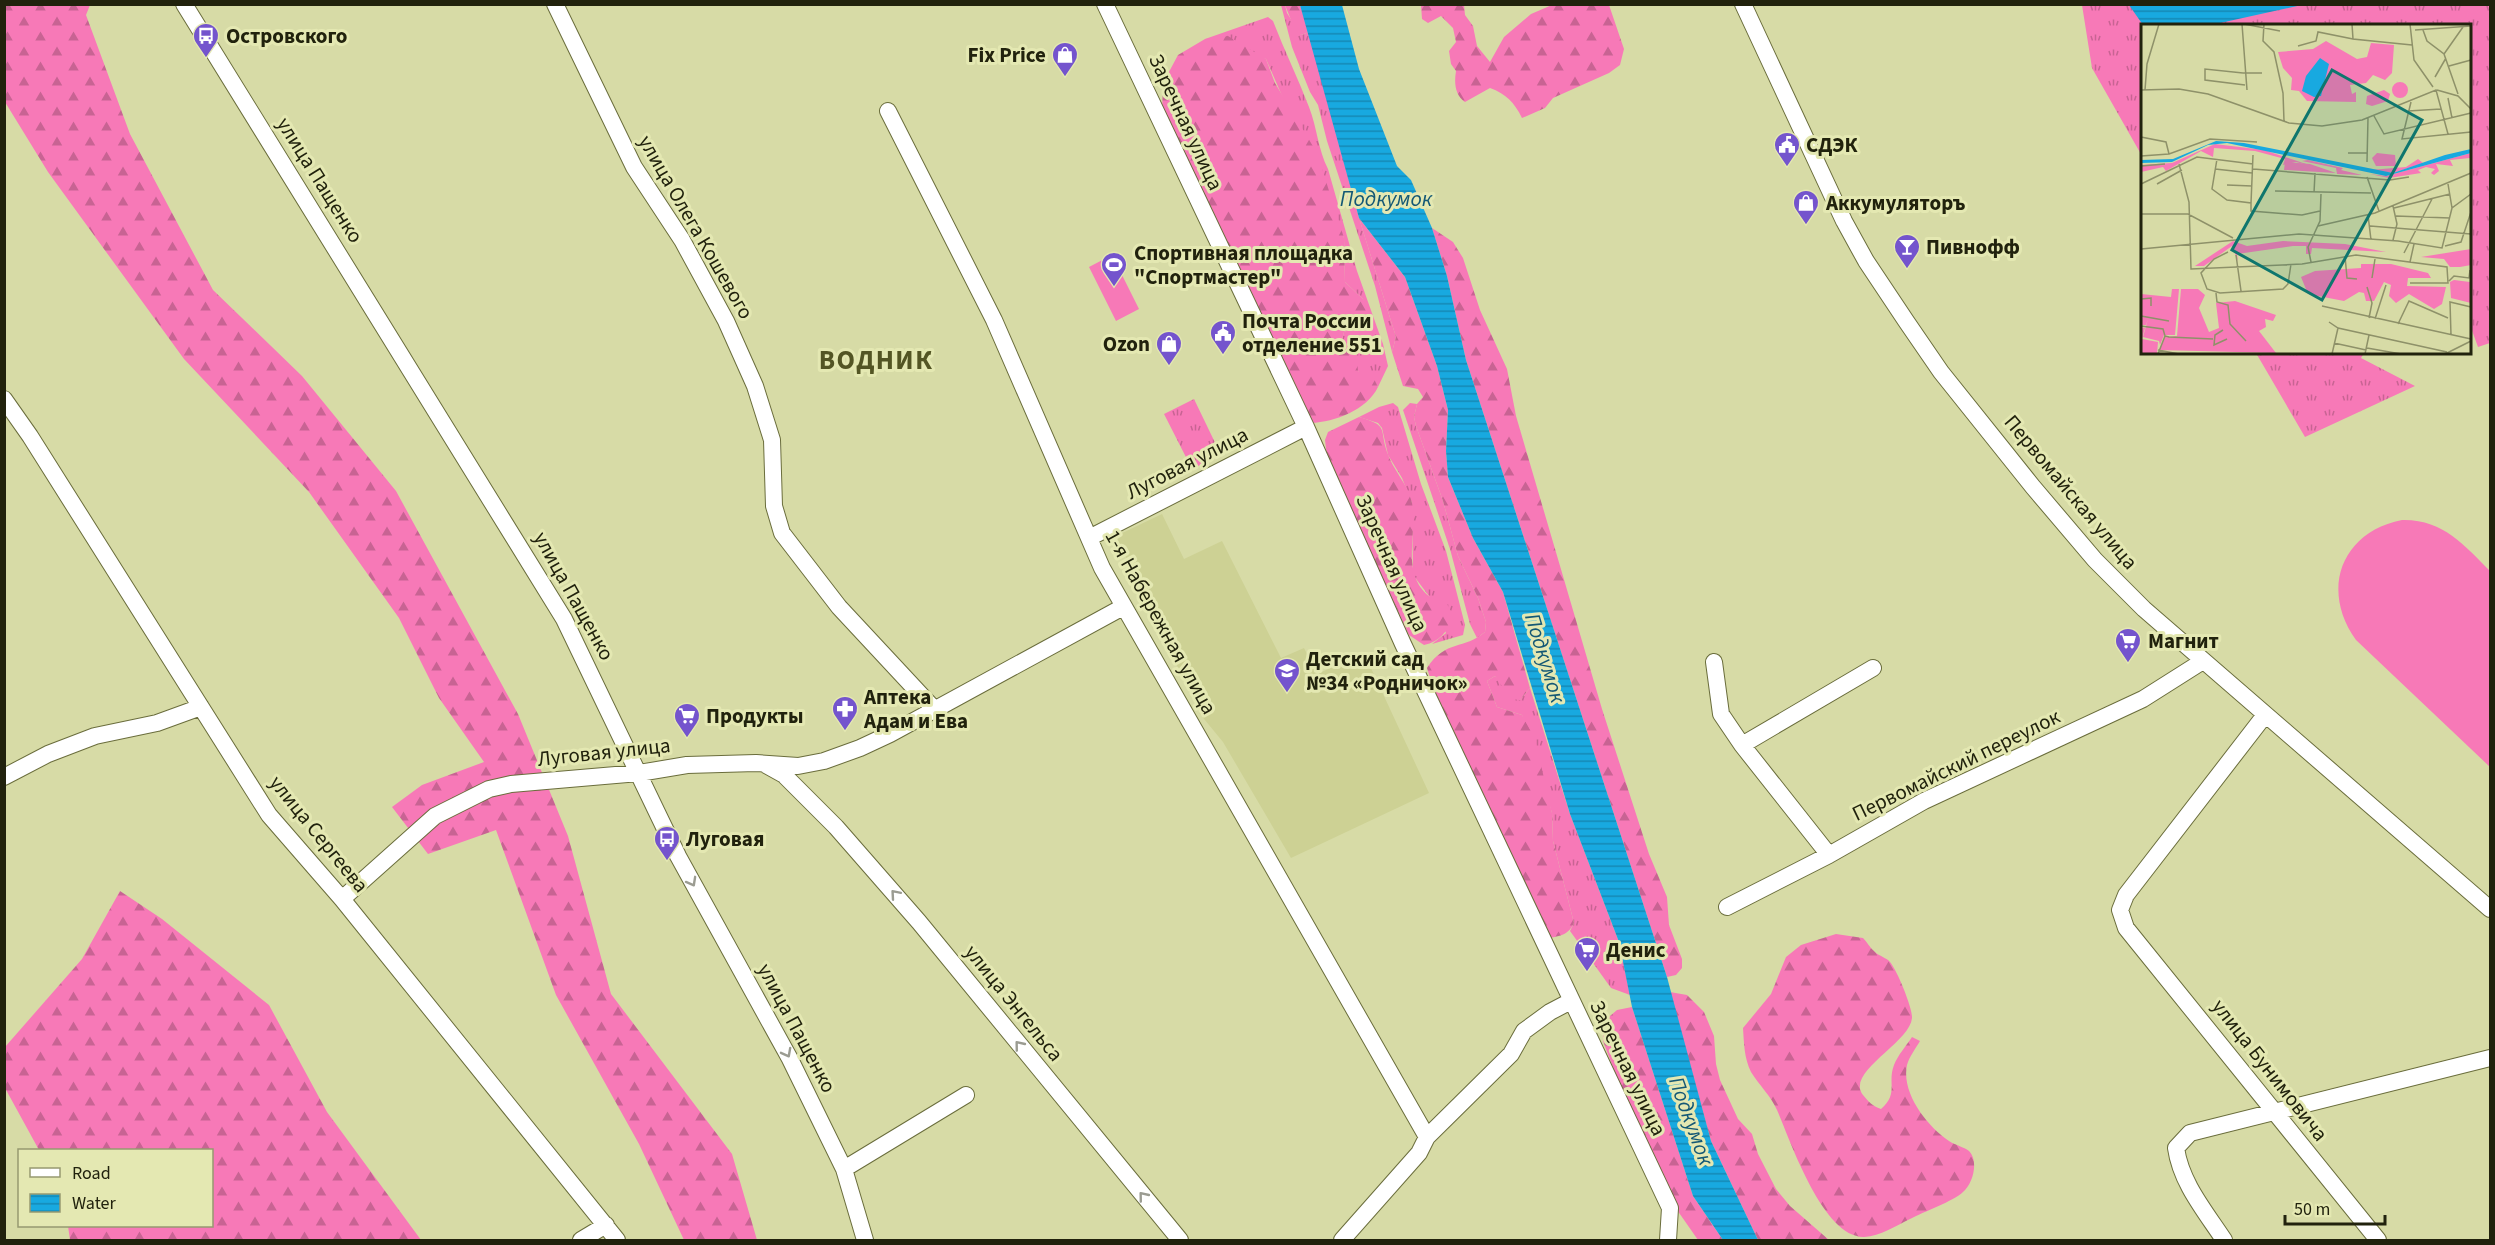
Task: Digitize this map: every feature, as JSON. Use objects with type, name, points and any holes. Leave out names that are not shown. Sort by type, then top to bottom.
[{"type":"street","name":"улица Пащенко","points":[[184,4],[564,619],[678,856],[790,1059],[844,1169],[865,1240]]},
{"type":"street","name":"улица Олега Кошевого","points":[[555,4],[634,167],[682,240],[726,321],[754,386],[772,440],[774,506],[783,533],[840,607],[934,709]]},
{"type":"street","name":"Заречная улица","points":[[1105,4],[1306,427],[1403,644],[1670,1208],[1668,1240]]},
{"type":"street","name":"Первомайская улица","points":[[1743,4],[1844,221],[1866,261],[1935,363],[2033,487],[2095,560],[2144,609],[2490,909]]},
{"type":"street","name":"1-я Набережная улица","points":[[888,111],[994,320],[1102,568],[1427,1137]]},
{"type":"street","name":"улица Сергеева","points":[[4,399],[30,435],[269,815],[342,899],[616,1240]]},
{"type":"street","name":"Луговая улица","points":[[1089,538],[1306,427]]},
{"type":"street","name":"Луговая улица","points":[[342,899],[435,816],[489,789],[511,784],[639,773],[687,765],[798,766],[807,764],[860,748],[1123,607]]},
{"type":"street","name":"Первомайский переулок","points":[[1727,907],[1829,855],[1924,801],[2143,699],[2203,661]]},
{"type":"street","points":[[1714,662],[1721,714],[1742,745],[1829,855]]},
{"type":"street","points":[[1742,745],[1873,668]]},
{"type":"street","points":[[5,777],[48,754],[95,736],[157,723],[201,707]]},
{"type":"street","name":"улица Бунимовича","points":[[2265,715],[2126,895],[2120,910],[2126,928],[2378,1240]]},
{"type":"street","name":"улица Энгельса","points":[[763,764],[784,775],[809,798],[919,922],[1173,1238]]},
{"type":"street","name":"улица Энгельса","points":[[807,764],[801,774],[801,782],[809,798]]},
{"type":"street","points":[[1342,1240],[1419,1153],[1427,1137],[1511,1054],[1524,1031],[1550,1012],[1571,1001]]},
{"type":"street","points":[[2224,1240],[2183,1177],[2176,1148],[2190,1133],[2490,1058]]},
{"type":"street","points":[[844,1169],[966,1095]]},
{"type":"street","points":[[580,1240],[606,1225]]},
{"type":"shaded area","name":"Детский сад №34 «Родничок»","points":[[1162,514],[1184,559],[1222,541],[1281,658],[1304,648],[1317,674],[1364,653],[1429,793],[1291,858],[1223,742],[1200,714],[1116,536]]},
{"type":"green space","points":[[8,4],[90,5],[86,15],[130,134],[213,290],[302,376],[396,491],[518,714],[568,836],[611,994],[732,1154],[757,1240],[684,1240],[639,1144],[556,995],[496,830],[428,854],[392,807],[422,785],[484,762],[439,698],[399,618],[309,492],[184,359],[48,172],[5,102],[5,7]]},
{"type":"green space","points":[[1281,5],[1285,5],[1287,13],[1301,35],[1309,32],[1359,218],[1396,337],[1392,352],[1375,286],[1327,141],[1318,105],[1310,92],[1292,47]]},
{"type":"green space","points":[[1285,5],[1300,5],[1309,32],[1301,35],[1295,30]]},
{"type":"green space","points":[[1421,5],[1464,5],[1465,15],[1473,26],[1477,46],[1490,62],[1504,37],[1531,14],[1552,5],[1609,5],[1624,49],[1620,65],[1609,73],[1553,98],[1545,108],[1522,118],[1509,99],[1490,88],[1465,102],[1457,92],[1456,71],[1451,64],[1449,51],[1456,42],[1453,28],[1441,16],[1428,23],[1422,19]]},
{"type":"green space","points":[[2082,5],[2490,5],[2490,343],[2478,347],[2471,328],[2471,24],[2141,24],[2141,154],[2092,68]]},
{"type":"green space","points":[[1268,17],[1273,21],[1312,115],[1357,271],[1383,344],[1388,366],[1378,387],[1356,369],[1342,340],[1344,332],[1367,323],[1363,299],[1345,282],[1344,238],[1266,59],[1205,39]]},
{"type":"green space","points":[[1228,36],[1266,59],[1275,83],[1317,153],[1344,238],[1345,282],[1363,299],[1371,315],[1367,323],[1344,332],[1342,340],[1347,346],[1356,347],[1358,371],[1374,379],[1378,387],[1373,395],[1358,408],[1330,420],[1311,423],[1162,113],[1163,83],[1178,55],[1205,39]]},
{"type":"green space","points":[[1359,218],[1405,277],[1437,366],[1448,410],[1446,451],[1448,477],[1473,538],[1503,592],[1530,688],[1520,700],[1511,699],[1495,676],[1487,681],[1497,707],[1522,715],[1535,739],[1552,813],[1553,841],[1574,923],[1569,931],[1559,936],[1545,939],[1444,722],[1427,668],[1441,653],[1477,638],[1485,632],[1486,622],[1478,598],[1458,556],[1443,501],[1416,426],[1414,417],[1417,404],[1423,397],[1418,389],[1403,386],[1392,352],[1396,337]]},
{"type":"green space","points":[[1432,228],[1453,242],[1463,258],[1480,310],[1507,369],[1516,416],[1602,709],[1649,854],[1667,897],[1669,925],[1682,959],[1682,968],[1676,975],[1667,977],[1466,360],[1447,276]]},
{"type":"green space","name":"Спортивная площадка \"Спортмастер\"","points":[[1112,255],[1139,309],[1116,321],[1089,267]]},
{"type":"green space","points":[[2257,354],[2363,354],[2361,358],[2415,386],[2305,437]]},
{"type":"green space","points":[[1194,399],[1221,455],[1192,469],[1164,414]]},
{"type":"green space","points":[[1393,403],[1398,407],[1421,484],[1446,551],[1465,625],[1463,635],[1432,644],[1446,633],[1429,596],[1413,575],[1412,503],[1402,478],[1388,455],[1382,428],[1378,423],[1359,417]]},
{"type":"green space","points":[[1410,403],[1417,404],[1414,417],[1416,426],[1443,501],[1458,556],[1478,598],[1486,622],[1485,632],[1477,638],[1470,624],[1450,549],[1403,410]]},
{"type":"green space","points":[[1359,417],[1381,428],[1387,452],[1410,496],[1413,515],[1412,564],[1420,587],[1429,596],[1446,602],[1454,617],[1442,635],[1430,644],[1424,645],[1409,635],[1327,457],[1325,440],[1328,432]]},
{"type":"green space","points":[[2402,520],[2429,524],[2452,535],[2490,571],[2490,767],[2356,640],[2345,621],[2339,602],[2339,583],[2343,566],[2351,550],[2364,537],[2381,527]]},
{"type":"green space","points":[[1495,676],[1520,700],[1530,688],[1570,814],[1619,942],[1630,995],[1611,988],[1570,931],[1574,923],[1553,841],[1552,813],[1522,715],[1497,707],[1487,681]]},
{"type":"green space","points":[[120,891],[162,919],[269,1005],[327,1112],[421,1240],[70,1240],[68,1227],[213,1227],[213,1149],[38,1149],[5,1088],[5,1047],[82,959]]},
{"type":"green space","points":[[1836,934],[1863,938],[1875,952],[1889,961],[1900,981],[1912,1013],[1909,1028],[1863,1077],[1860,1086],[1863,1095],[1871,1104],[1881,1109],[1890,1098],[1892,1071],[1898,1058],[1912,1037],[1920,1041],[1907,1065],[1906,1076],[1912,1097],[1932,1127],[1949,1141],[1969,1151],[1974,1160],[1974,1172],[1970,1184],[1959,1195],[1888,1230],[1864,1237],[1849,1233],[1835,1222],[1822,1205],[1799,1164],[1774,1105],[1751,1072],[1744,1045],[1743,1028],[1771,994],[1786,957],[1801,945]]},
{"type":"green space","points":[[1670,992],[1687,995],[1704,1012],[1714,1036],[1716,1064],[1720,1080],[1738,1119],[1752,1134],[1758,1154],[1776,1189],[1790,1206],[1829,1240],[1758,1240],[1711,1141]]},
{"type":"green space","points":[[1632,1007],[1693,1196],[1723,1240],[1698,1240],[1668,1197],[1622,1091],[1603,1041],[1603,1022],[1617,1010]]},
{"type":"water","name":"Подкумок","points":[[1300,5],[1342,5],[1359,69],[1397,166],[1411,180],[1432,228],[1447,276],[1466,360],[1667,977],[1711,1141],[1758,1240],[1723,1240],[1693,1196],[1632,1007],[1619,942],[1570,814],[1503,592],[1473,538],[1448,477],[1446,451],[1448,410],[1437,366],[1405,277],[1359,218]]},
{"type":"water","points":[[2129,5],[2302,5],[2216,24],[2142,24]]},
{"type":"place","name":"Островского","points":[[206,59]]},
{"type":"place","name":"Fix Price","points":[[1065,78]]},
{"type":"place","name":"СДЭК","points":[[1787,168]]},
{"type":"place","name":"Аккумуляторъ","points":[[1806,226]]},
{"type":"place","name":"Пивнофф","points":[[1907,270]]},
{"type":"place","name":"Спортивная площадка \"Спортмастер\"","points":[[1114,288]]},
{"type":"place","name":"Почта России отделение 551","points":[[1223,356]]},
{"type":"place","name":"Ozon","points":[[1169,367]]},
{"type":"place","name":"Магнит","points":[[2128,664]]},
{"type":"place","name":"Детский сад №34 «Родничок»","points":[[1287,694]]},
{"type":"place","name":"Аптека Адам и Ева","points":[[845,732]]},
{"type":"place","name":"Продукты","points":[[687,739]]},
{"type":"place","name":"Луговая","points":[[667,862]]},
{"type":"place","name":"Денис","points":[[1587,973]]},
{"type":"district","name":"ВОДНИК","points":[[876,360]]}]
